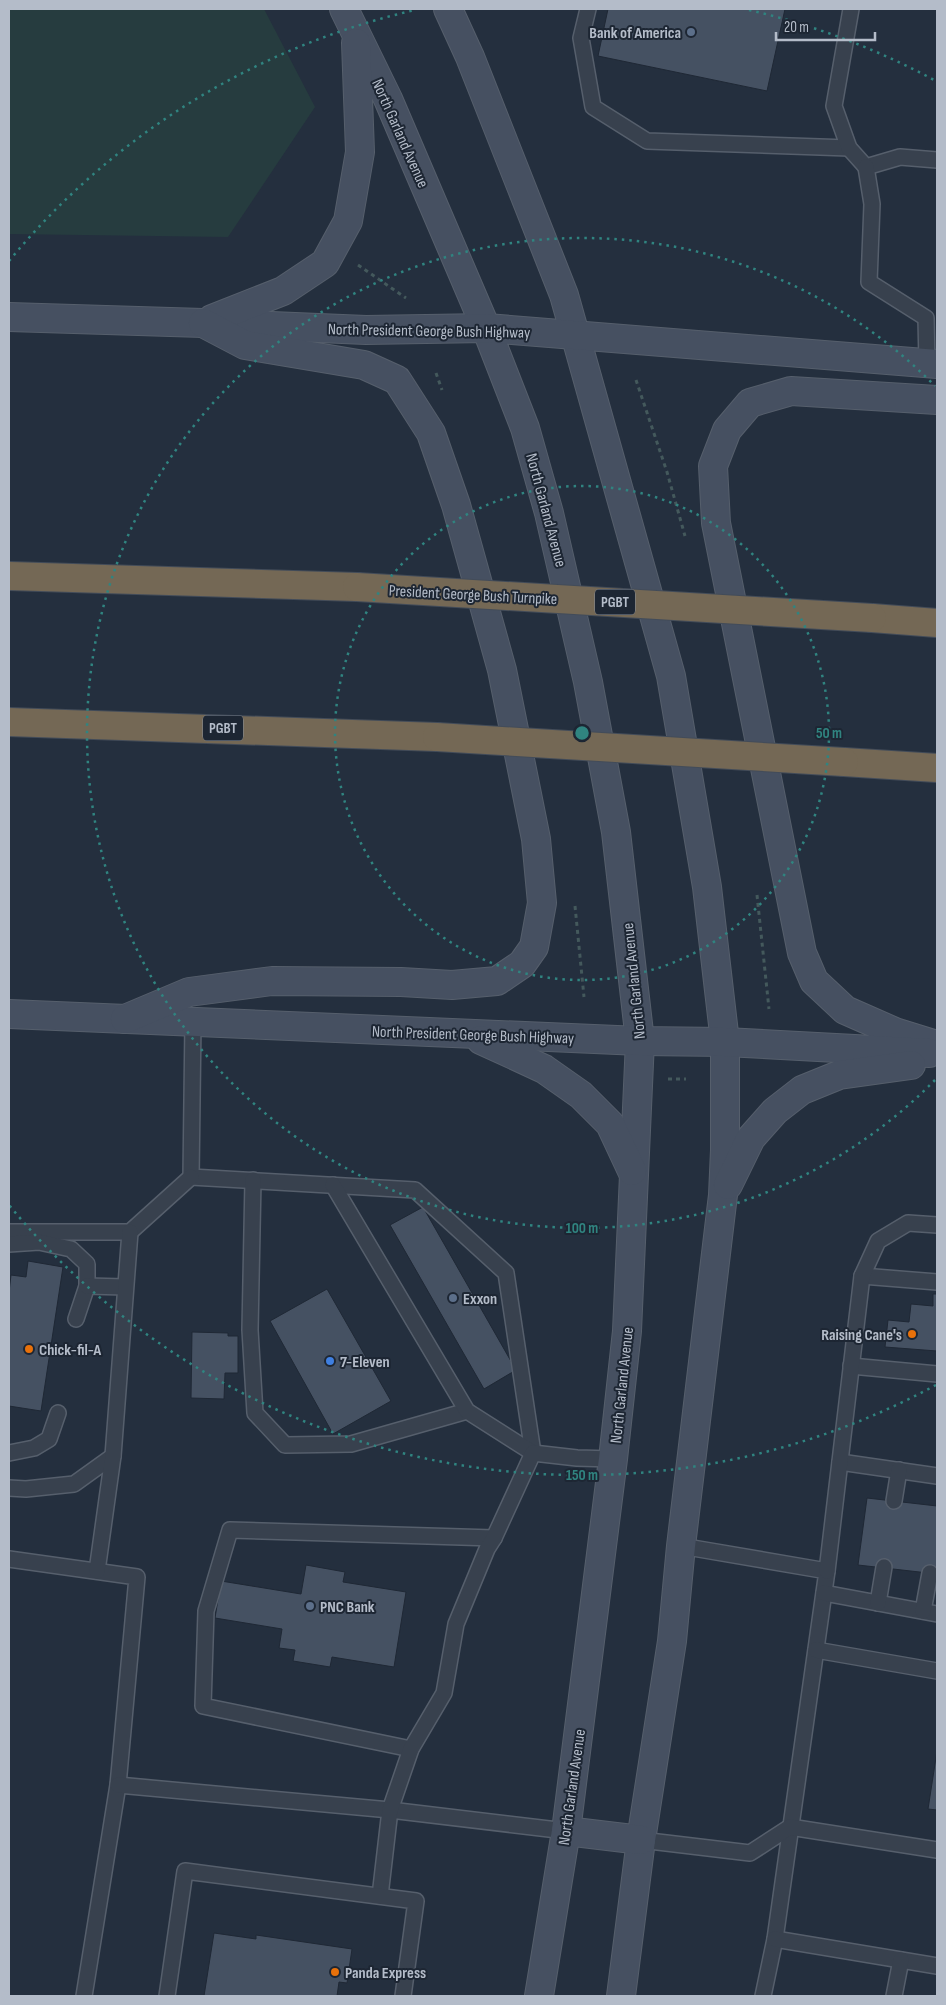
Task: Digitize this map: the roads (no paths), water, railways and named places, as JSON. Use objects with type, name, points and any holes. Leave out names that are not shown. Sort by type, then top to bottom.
[{"type":"highway","name":"President George Bush Turnpike","points":[[9,576],[357,587],[937,623]]},
{"type":"highway","name":"PGBT","points":[[9,722],[437,737],[937,768]]},
{"type":"main road","points":[[448,9],[470,57],[564,295],[671,676],[707,887],[725,1042],[726,1150],[723,1195],[681,1546],[672,1641],[641,1840],[620,1996]]},
{"type":"main road","points":[[203,323],[283,291],[325,262],[348,221],[360,152],[350,20]]},
{"type":"main road","name":"North Garland Avenue","points":[[350,20],[388,99],[486,328],[524,428],[549,513],[588,682],[616,832],[640,1041],[627,1331],[566,1831],[539,1996]]},
{"type":"main road","name":"North President George Bush Highway","points":[[9,317],[366,330],[486,328],[932,364]]},
{"type":"main road","points":[[125,1019],[189,992],[272,981],[401,982],[452,985],[497,981],[522,964],[534,947],[542,903],[536,840],[502,670],[456,505],[431,433],[397,380],[364,365],[245,346],[203,323]]},
{"type":"main road","points":[[937,400],[791,391],[750,403],[727,430],[713,466],[716,523],[802,953],[814,981],[845,1010],[895,1032],[937,1045]]},
{"type":"main road","name":"North President George Bush Highway","points":[[9,1014],[640,1041],[725,1042],[937,1054]]},
{"type":"main road","points":[[469,1034],[544,1069],[581,1095],[610,1124],[633,1174]]},
{"type":"main road","points":[[723,1195],[751,1138],[775,1111],[802,1090],[839,1074],[937,1061]]},
{"type":"main road","points":[[566,1831],[641,1840]]},
{"type":"lane","points":[[588,9],[581,38],[593,107],[648,141],[849,148]]},
{"type":"lane","points":[[851,9],[834,106],[849,148],[866,167],[872,204],[869,282],[926,318],[932,364]]},
{"type":"lane","points":[[866,167],[900,157],[937,160]]},
{"type":"lane","points":[[191,1177],[194,1022]]},
{"type":"lane","points":[[9,1232],[130,1232],[191,1177],[415,1190],[506,1273],[533,1453],[494,1538],[487,1549],[456,1624],[444,1693],[411,1749],[390,1810],[380,1896]]},
{"type":"lane","points":[[253,1180],[250,1330],[255,1412],[286,1445],[351,1444],[467,1411]]},
{"type":"lane","points":[[333,1184],[467,1411],[533,1453],[577,1458],[613,1458]]},
{"type":"lane","points":[[763,1996],[775,1939],[824,1593],[862,1276],[878,1241],[908,1223],[937,1225]]},
{"type":"lane","points":[[97,1571],[113,1456],[130,1232]]},
{"type":"lane","points":[[9,1244],[40,1242],[71,1248],[87,1264],[87,1286],[76,1319]]},
{"type":"lane","points":[[862,1276],[937,1282]]},
{"type":"lane","points":[[87,1286],[125,1287]]},
{"type":"lane","points":[[851,1366],[937,1374]]},
{"type":"lane","points":[[9,1453],[34,1448],[49,1439],[58,1413]]},
{"type":"lane","points":[[9,1488],[26,1489],[74,1484],[113,1456]]},
{"type":"lane","points":[[840,1462],[937,1476]]},
{"type":"lane","points":[[894,1501],[899,1470]]},
{"type":"lane","points":[[411,1749],[203,1706],[206,1611],[230,1530],[494,1538]]},
{"type":"lane","points":[[681,1546],[827,1571]]},
{"type":"lane","points":[[9,1559],[137,1577],[118,1785],[84,1996]]},
{"type":"lane","points":[[878,1603],[884,1567]]},
{"type":"lane","points":[[824,1593],[930,1612],[930,1573]]},
{"type":"lane","points":[[816,1650],[937,1671]]},
{"type":"lane","points":[[118,1785],[390,1810],[566,1831]]},
{"type":"lane","points":[[641,1840],[750,1853],[790,1827],[937,1850]]},
{"type":"lane","points":[[167,1996],[185,1871],[416,1901],[403,1996]]},
{"type":"lane","points":[[775,1939],[937,1966]]},
{"type":"lane","points":[[894,1996],[901,1960]]},
{"type":"place","name":"Bank of America","points":[[691,32]]},
{"type":"place","name":"Exxon","points":[[453,1298]]},
{"type":"place","name":"Raising Cane's","points":[[912,1334]]},
{"type":"place","name":"Chick-fil-A","points":[[29,1349]]},
{"type":"place","name":"7-Eleven","points":[[330,1361]]},
{"type":"place","name":"PNC Bank","points":[[310,1606]]},
{"type":"place","name":"Panda Express","points":[[335,1972]]}]
